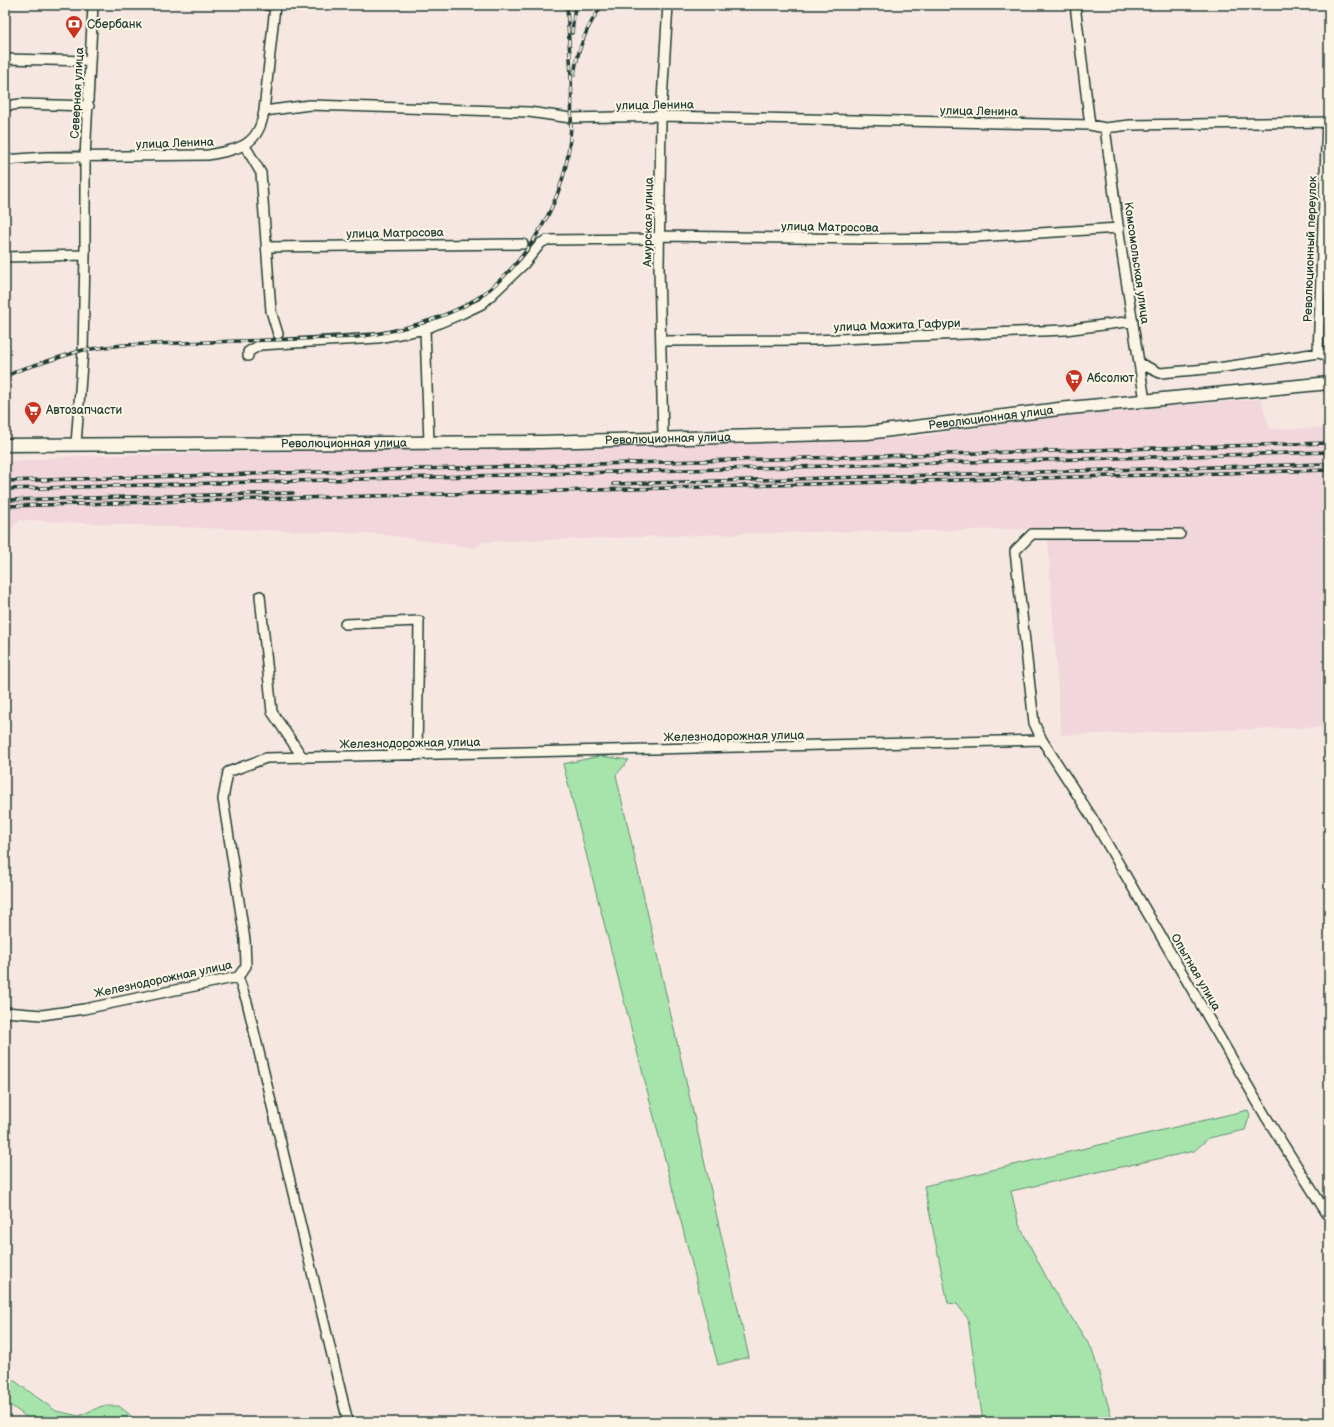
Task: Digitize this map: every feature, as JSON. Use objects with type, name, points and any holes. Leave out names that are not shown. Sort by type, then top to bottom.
[{"type":"main road","name":"Революционная улица","points":[[5,445],[428,443],[663,440],[866,432],[1329,382]]},
{"type":"street","name":"Северная улица","points":[[76,444],[82,350],[85,255],[85,158],[89,106],[93,5]]},
{"type":"street","points":[[273,5],[262,123],[251,141],[245,146],[261,173],[268,247],[271,311],[278,334]]},
{"type":"street","name":"Амурская улица","points":[[663,440],[660,236],[661,116],[668,5]]},
{"type":"street","points":[[1075,5],[1090,125]]},
{"type":"street","points":[[5,59],[90,61]]},
{"type":"street","points":[[5,106],[21,104],[89,106]]},
{"type":"street","name":"улица Ленина","points":[[264,111],[310,105],[530,112],[577,118],[661,116],[1090,125],[1105,128],[1130,125],[1328,122]]},
{"type":"street","name":"Революционный переулок","points":[[1318,353],[1328,122]]},
{"type":"street","name":"Комсомольская улица","points":[[1105,128],[1145,401]]},
{"type":"street","name":"улица Ленина","points":[[5,160],[45,157],[85,158],[208,155],[245,146]]},
{"type":"street","name":"улица Матросова","points":[[425,329],[482,304],[524,264],[541,243],[547,240],[650,239],[660,236],[867,240],[944,238],[1119,228]]},
{"type":"street","name":"улица Матросова","points":[[268,247],[523,244]]},
{"type":"street","points":[[5,257],[85,255]]},
{"type":"street","name":"улица Мажита Гафури","points":[[661,341],[813,340],[1058,331],[1133,321]]},
{"type":"street","points":[[248,356],[248,352],[260,345],[378,338],[425,329],[428,443]]},
{"type":"street","points":[[1140,363],[1160,373],[1218,368],[1318,353],[1329,356]]},
{"type":"street","name":"Опытная улица","points":[[1180,534],[1032,534],[1015,551],[1034,723],[1042,740],[1091,816],[1266,1117],[1329,1217]]},
{"type":"street","points":[[260,596],[272,712],[303,758]]},
{"type":"street","points":[[345,624],[419,621],[418,755]]},
{"type":"street","name":"Железнодорожная улица","points":[[5,1012],[49,1014],[238,977],[246,966],[245,940],[223,799],[228,772],[266,758],[1042,740]]},
{"type":"street","points":[[238,977],[247,1002],[348,1422]]},
{"type":"shaded area","points":[[1261,399],[1270,429],[1329,428],[1329,727],[1061,735],[1047,529],[765,533],[483,542],[475,548],[379,534],[20,520],[5,537],[5,462],[77,456],[910,438],[1046,416]]},
{"type":"green space","points":[[600,756],[629,760],[616,775],[749,1357],[718,1365],[563,764]]},
{"type":"green space","points":[[1248,1110],[1250,1115],[1245,1130],[1209,1138],[1194,1151],[1011,1191],[1019,1225],[1051,1286],[1092,1349],[1113,1422],[983,1422],[968,1319],[957,1304],[948,1303],[924,1186]]},
{"type":"green space","points":[[5,1374],[56,1411],[79,1416],[102,1406],[119,1406],[135,1419],[136,1422],[33,1422],[5,1401]]},
{"type":"railway","points":[[5,377],[19,370],[83,350],[123,345],[357,337],[371,335],[425,322],[464,306],[484,293],[503,278],[520,259],[534,238],[547,216],[557,194],[565,170],[569,147],[572,112],[567,5]]},
{"type":"railway","points":[[572,33],[575,5]]},
{"type":"railway","points":[[574,75],[580,47],[587,29],[603,5]]},
{"type":"railway","points":[[5,481],[1329,443]]},
{"type":"railway","points":[[5,489],[1329,452]]},
{"type":"railway","points":[[613,484],[1324,464]]},
{"type":"railway","points":[[5,506],[1329,470]]},
{"type":"railway","points":[[5,500],[293,493]]},
{"type":"place","name":"Сбербанк","points":[[74,39]]},
{"type":"place","name":"Абсолют","points":[[1074,393]]},
{"type":"place","name":"Автозапчасти","points":[[33,425]]}]
